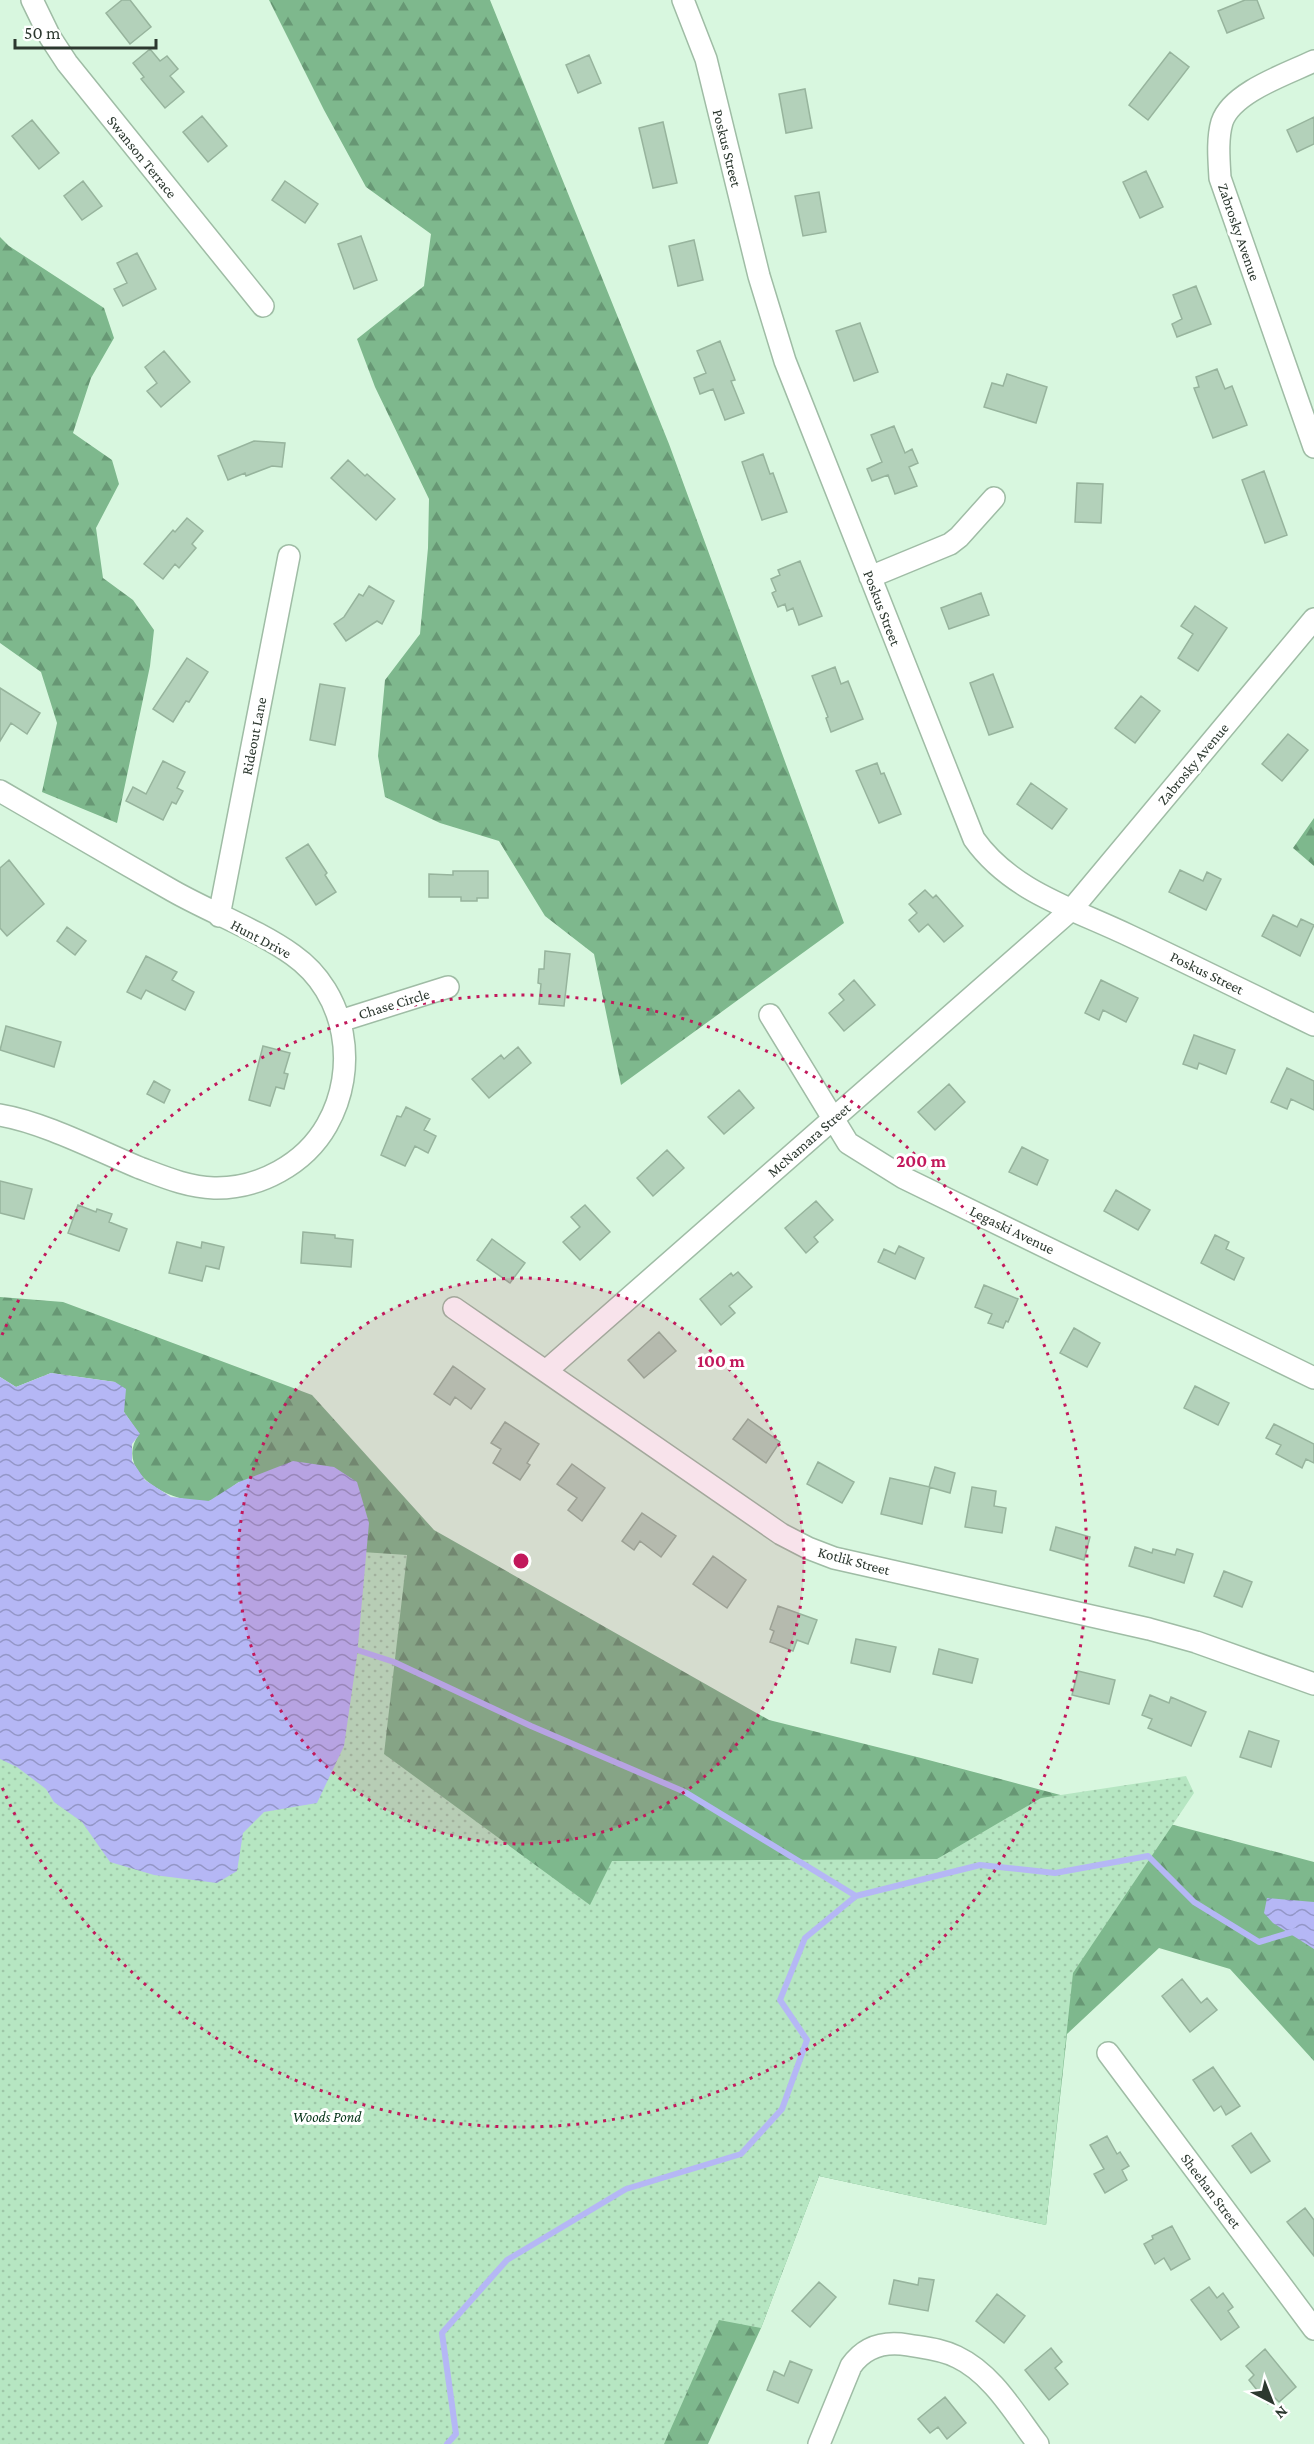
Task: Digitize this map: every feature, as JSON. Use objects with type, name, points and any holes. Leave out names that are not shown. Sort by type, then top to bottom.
[{"type":"street","name":"Swanson Terrace","points":[[32,0],[50,37],[67,63],[263,306]]},
{"type":"street","name":"Poskus Street","points":[[683,0],[706,59],[759,276],[785,361],[974,839],[987,857],[1016,882],[1314,1025]]},
{"type":"street","name":"Zabrosky Avenue","points":[[1314,61],[1260,86],[1234,102],[1222,121],[1219,145],[1220,178],[1314,447]]},
{"type":"street","points":[[870,577],[950,544],[994,498]]},
{"type":"street","name":"Rideout Lane","points":[[219,916],[289,556]]},
{"type":"street","name":"Zabrosky Avenue","points":[[1072,909],[1314,619]]},
{"type":"street","name":"Hunt Drive","points":[[0,791],[219,916],[294,956],[318,978],[334,1006],[344,1037],[345,1069],[339,1100],[315,1142],[291,1164],[263,1180],[247,1184],[215,1188],[183,1184],[31,1123],[0,1115]]},
{"type":"street","name":"McNamara Street","points":[[546,1371],[1072,909]]},
{"type":"street","name":"Chase Circle","points":[[340,1021],[448,987]]},
{"type":"street","name":"Legaski Avenue","points":[[770,1015],[848,1143],[904,1178],[1314,1378]]},
{"type":"street","name":"Kotlik Street","points":[[454,1308],[773,1528],[808,1548],[866,1567],[1149,1629],[1196,1642],[1314,1684]]},
{"type":"street","name":"Sheehan Street","points":[[1108,2053],[1314,2329]]},
{"type":"street","points":[[819,2444],[851,2366],[858,2356],[886,2343],[941,2350],[977,2369],[993,2385],[1038,2444]]},
{"type":"green space","points":[[269,0],[490,0],[669,444],[844,923],[621,1085],[594,954],[545,916],[499,841],[440,823],[385,797],[378,756],[385,680],[420,634],[428,548],[429,499],[375,387],[357,339],[424,286],[431,234],[366,187],[324,110]]},
{"type":"green space","points":[[0,237],[9,246],[104,308],[114,338],[91,378],[73,433],[112,460],[119,484],[96,528],[103,578],[133,600],[154,630],[150,666],[117,823],[42,792],[57,723],[41,672],[0,643]]},
{"type":"green space","points":[[1314,818],[1314,866],[1293,848]]},
{"type":"green space","name":"Woods Pond","points":[[0,1297],[63,1302],[312,1395],[434,1530],[769,1720],[1314,1862],[1314,2061],[1230,1969],[1159,1948],[1067,2034],[1046,2225],[819,2176],[761,2328],[708,2444],[0,2444],[0,2380],[239,1482],[220,1496],[208,1501],[179,1498],[150,1484],[133,1461],[133,1448],[139,1434],[124,1412],[115,1382],[51,1373],[16,1387],[0,1377]]},
{"type":"green space","name":"Woods Pond","points":[[0,1528],[407,1555],[384,1754],[590,1905],[612,1861],[937,1859],[1041,1798],[1186,1776],[1194,1793],[1073,1973],[1046,2225],[819,2176],[761,2328],[719,2320],[664,2444],[0,2444]]},
{"type":"water","points":[[51,1373],[115,1382],[126,1389],[124,1412],[140,1434],[132,1444],[132,1461],[145,1480],[171,1497],[209,1501],[239,1482],[293,1461],[334,1467],[357,1482],[369,1523],[357,1656],[344,1746],[317,1803],[264,1812],[243,1833],[237,1871],[217,1883],[154,1875],[110,1862],[82,1822],[54,1802],[46,1789],[17,1767],[0,1759],[0,1377],[16,1387]]},
{"type":"water","points":[[1267,1898],[1314,1902],[1314,1949],[1273,1923],[1264,1913]]},
{"type":"building","points":[[122,0],[130,0],[151,27],[130,44],[106,13]]},
{"type":"building","points":[[1245,0],[1257,0],[1264,18],[1227,33],[1218,11]]},
{"type":"building","points":[[150,49],[160,61],[167,56],[178,69],[170,76],[184,92],[165,108],[141,79],[144,77],[133,63]]},
{"type":"building","points":[[1170,52],[1189,67],[1148,120],[1129,105]]},
{"type":"building","points":[[589,55],[601,83],[578,93],[566,65]]},
{"type":"building","points":[[805,89],[812,128],[786,133],[779,94]]},
{"type":"building","points":[[202,116],[227,146],[208,162],[183,132]]},
{"type":"building","points":[[1314,117],[1314,144],[1297,152],[1287,130]]},
{"type":"building","points":[[32,120],[59,153],[39,169],[12,136]]},
{"type":"building","points":[[663,122],[677,183],[653,188],[639,128]]},
{"type":"building","points":[[1146,171],[1163,207],[1140,218],[1123,182]]},
{"type":"building","points":[[83,181],[102,206],[82,220],[64,196]]},
{"type":"building","points":[[285,181],[318,204],[305,223],[272,200]]},
{"type":"building","points":[[819,192],[826,232],[803,236],[795,196]]},
{"type":"building","points":[[361,236],[377,280],[354,289],[338,244]]},
{"type":"building","points":[[694,240],[703,280],[678,286],[669,246]]},
{"type":"building","points":[[137,253],[156,289],[123,306],[114,289],[127,283],[117,263]]},
{"type":"building","points":[[1196,286],[1211,324],[1177,337],[1172,324],[1182,319],[1173,295]]},
{"type":"building","points":[[860,323],[878,372],[854,381],[836,331]]},
{"type":"building","points":[[720,341],[735,380],[731,381],[744,413],[725,420],[713,389],[700,394],[694,378],[706,373],[697,351]]},
{"type":"building","points":[[164,351],[190,382],[161,407],[147,391],[157,383],[145,367]]},
{"type":"building","points":[[1217,369],[1225,389],[1232,386],[1247,425],[1213,438],[1194,388],[1199,387],[1196,377]]},
{"type":"building","points":[[1007,374],[1047,387],[1036,423],[984,407],[992,383],[1003,386]]},
{"type":"building","points":[[894,426],[905,453],[912,449],[918,463],[909,467],[917,486],[895,494],[888,475],[872,481],[867,469],[882,462],[871,435]]},
{"type":"building","points":[[254,441],[285,443],[282,467],[272,466],[228,480],[218,456]]},
{"type":"building","points":[[763,454],[770,474],[773,473],[787,512],[762,520],[742,462]]},
{"type":"building","points":[[348,460],[395,499],[376,520],[331,478]]},
{"type":"building","points":[[1264,471],[1287,535],[1265,543],[1242,480]]},
{"type":"building","points":[[1077,483],[1103,484],[1101,523],[1075,522]]},
{"type":"building","points":[[187,518],[203,531],[192,544],[196,548],[179,568],[175,564],[163,579],[144,564],[173,530],[175,532]]},
{"type":"building","points":[[800,561],[822,616],[799,625],[793,608],[787,611],[785,604],[778,607],[772,593],[776,591],[771,579],[780,575],[778,570]]},
{"type":"building","points":[[369,586],[394,601],[382,624],[377,621],[346,641],[334,624],[344,617],[359,594],[363,596]]},
{"type":"building","points":[[981,593],[989,615],[949,629],[941,608]]},
{"type":"building","points":[[1195,606],[1227,628],[1198,671],[1178,658],[1193,634],[1181,626]]},
{"type":"building","points":[[187,658],[208,672],[173,722],[153,709]]},
{"type":"building","points":[[835,667],[841,684],[848,681],[863,719],[831,732],[826,718],[828,717],[812,676]]},
{"type":"building","points":[[993,674],[1013,727],[989,735],[970,683]]},
{"type":"building","points":[[320,684],[345,688],[335,745],[310,740]]},
{"type":"building","points":[[0,688],[40,713],[27,734],[11,723],[0,741]]},
{"type":"building","points":[[1141,696],[1160,711],[1135,743],[1115,728]]},
{"type":"building","points":[[1288,734],[1308,750],[1282,781],[1262,764]]},
{"type":"building","points":[[163,761],[185,772],[177,788],[183,791],[176,804],[172,802],[163,820],[126,801],[133,787],[146,794]]},
{"type":"building","points":[[877,763],[881,774],[884,773],[901,814],[879,823],[856,771]]},
{"type":"building","points":[[1031,783],[1067,809],[1052,829],[1017,804]]},
{"type":"building","points":[[308,844],[336,892],[316,905],[286,858]]},
{"type":"building","points":[[9,860],[44,904],[7,936],[0,928],[0,868]]},
{"type":"building","points":[[1180,870],[1203,881],[1207,872],[1221,879],[1206,910],[1169,892]]},
{"type":"building","points":[[453,871],[488,871],[488,898],[461,901],[461,897],[429,897],[429,874],[453,875]]},
{"type":"building","points":[[925,890],[933,898],[936,895],[963,926],[944,942],[928,924],[919,932],[909,920],[917,913],[909,904]]},
{"type":"building","points":[[1273,915],[1297,927],[1301,919],[1314,925],[1300,956],[1262,936]]},
{"type":"building","points":[[67,927],[86,941],[75,955],[57,941]]},
{"type":"building","points":[[545,951],[570,954],[564,1006],[539,1004],[541,984],[538,983],[539,969],[544,969]]},
{"type":"building","points":[[146,956],[177,972],[172,980],[194,992],[185,1010],[146,990],[141,999],[127,992]]},
{"type":"building","points":[[854,980],[875,1005],[844,1031],[829,1013],[844,1000],[839,994]]},
{"type":"building","points":[[1101,980],[1138,998],[1126,1022],[1103,1010],[1099,1020],[1085,1013]]},
{"type":"building","points":[[6,1026],[61,1042],[54,1067],[0,1050]]},
{"type":"building","points":[[1194,1035],[1235,1050],[1226,1074],[1199,1063],[1197,1069],[1183,1064]]},
{"type":"building","points":[[263,1046],[290,1053],[284,1073],[288,1074],[284,1089],[276,1087],[270,1106],[249,1100]]},
{"type":"building","points":[[518,1047],[531,1063],[489,1098],[472,1079],[501,1055],[504,1059]]},
{"type":"building","points":[[1287,1068],[1314,1081],[1314,1110],[1291,1099],[1287,1109],[1271,1102]]},
{"type":"building","points":[[154,1081],[170,1090],[164,1103],[147,1094]]},
{"type":"building","points":[[949,1084],[965,1102],[935,1130],[918,1112]]},
{"type":"building","points":[[739,1090],[754,1108],[724,1134],[708,1117]]},
{"type":"building","points":[[406,1107],[430,1119],[424,1130],[436,1136],[428,1153],[415,1146],[405,1166],[381,1155],[397,1116],[401,1117]]},
{"type":"building","points":[[1022,1147],[1048,1160],[1037,1185],[1009,1172]]},
{"type":"building","points":[[667,1150],[684,1168],[653,1196],[637,1178]]},
{"type":"building","points":[[0,1181],[32,1189],[24,1219],[0,1213]]},
{"type":"building","points":[[1116,1190],[1150,1210],[1138,1230],[1104,1211]]},
{"type":"building","points":[[816,1201],[833,1220],[814,1237],[818,1242],[806,1253],[785,1228]]},
{"type":"building","points":[[78,1205],[96,1212],[97,1209],[112,1214],[109,1222],[127,1229],[119,1251],[68,1233]]},
{"type":"building","points":[[585,1205],[610,1232],[580,1260],[563,1242],[580,1227],[571,1217]]},
{"type":"building","points":[[303,1232],[335,1235],[335,1238],[353,1240],[351,1267],[301,1263]]},
{"type":"building","points":[[1215,1235],[1229,1242],[1226,1249],[1244,1258],[1234,1280],[1201,1263]]},
{"type":"building","points":[[492,1239],[525,1263],[510,1283],[477,1260]]},
{"type":"building","points":[[177,1242],[201,1248],[202,1242],[224,1247],[219,1269],[206,1266],[202,1281],[169,1273]]},
{"type":"building","points":[[899,1246],[924,1258],[915,1279],[878,1262],[884,1249],[895,1254]]},
{"type":"building","points":[[738,1272],[752,1287],[729,1306],[735,1313],[721,1325],[700,1299],[731,1273],[733,1276]]},
{"type":"building","points":[[984,1285],[1018,1299],[1003,1328],[988,1323],[992,1314],[975,1307]]},
{"type":"building","points":[[1074,1328],[1100,1343],[1087,1367],[1060,1353]]},
{"type":"building","points":[[659,1332],[676,1351],[644,1378],[628,1360]]},
{"type":"building","points":[[453,1366],[485,1389],[471,1409],[455,1397],[450,1405],[434,1394]]},
{"type":"building","points":[[1195,1386],[1229,1403],[1218,1425],[1184,1408]]},
{"type":"building","points":[[748,1419],[780,1442],[766,1463],[733,1439]]},
{"type":"building","points":[[505,1422],[539,1444],[527,1463],[530,1465],[520,1480],[493,1463],[501,1449],[491,1443]]},
{"type":"building","points":[[1274,1424],[1314,1444],[1314,1463],[1306,1459],[1302,1468],[1276,1454],[1281,1445],[1266,1438]]},
{"type":"building","points":[[818,1462],[854,1482],[842,1503],[807,1484]]},
{"type":"building","points":[[572,1464],[605,1488],[582,1521],[568,1510],[577,1498],[557,1484]]},
{"type":"building","points":[[935,1467],[955,1473],[950,1493],[929,1487]]},
{"type":"building","points":[[890,1478],[930,1487],[922,1524],[881,1514]]},
{"type":"building","points":[[972,1487],[996,1491],[994,1506],[1006,1508],[1002,1533],[965,1527]]},
{"type":"building","points":[[642,1513],[676,1536],[661,1557],[640,1541],[634,1550],[622,1541]]},
{"type":"building","points":[[1056,1527],[1090,1537],[1084,1560],[1050,1550]]},
{"type":"building","points":[[1135,1547],[1152,1553],[1153,1549],[1175,1555],[1177,1549],[1193,1554],[1184,1583],[1129,1566]]},
{"type":"building","points":[[713,1556],[746,1580],[727,1608],[693,1584]]},
{"type":"building","points":[[1224,1571],[1252,1582],[1242,1607],[1214,1596]]},
{"type":"building","points":[[778,1606],[817,1620],[808,1644],[797,1640],[793,1651],[770,1642],[774,1631],[770,1629]]},
{"type":"building","points":[[856,1639],[896,1647],[890,1672],[851,1663]]},
{"type":"building","points":[[939,1649],[978,1659],[972,1683],[933,1674]]},
{"type":"building","points":[[1078,1671],[1115,1680],[1109,1704],[1072,1695]]},
{"type":"building","points":[[1150,1695],[1169,1703],[1171,1697],[1206,1712],[1191,1746],[1148,1728],[1152,1719],[1142,1715]]},
{"type":"building","points":[[1249,1731],[1279,1741],[1271,1767],[1240,1757]]},
{"type":"building","points":[[1182,1979],[1201,2003],[1207,1998],[1217,2010],[1190,2032],[1162,1996]]},
{"type":"building","points":[[1213,2067],[1240,2106],[1226,2115],[1221,2106],[1214,2111],[1193,2080]]},
{"type":"building","points":[[1251,2133],[1270,2161],[1251,2173],[1232,2146]]},
{"type":"building","points":[[1107,2136],[1117,2154],[1120,2152],[1129,2166],[1122,2170],[1127,2180],[1105,2193],[1094,2174],[1104,2169],[1090,2145]]},
{"type":"building","points":[[1305,2208],[1314,2220],[1314,2256],[1287,2222]]},
{"type":"building","points":[[1172,2226],[1190,2259],[1171,2270],[1164,2258],[1155,2264],[1144,2244],[1153,2239],[1152,2236]]},
{"type":"building","points":[[919,2278],[934,2280],[928,2311],[889,2304],[894,2280],[918,2285]]},
{"type":"building","points":[[819,2282],[836,2297],[810,2327],[792,2311]]},
{"type":"building","points":[[1209,2287],[1217,2298],[1223,2293],[1233,2307],[1228,2311],[1239,2327],[1221,2340],[1191,2300]]},
{"type":"building","points":[[997,2294],[1025,2316],[1004,2343],[976,2321]]},
{"type":"building","points":[[1051,2348],[1062,2362],[1055,2368],[1068,2384],[1049,2400],[1025,2370]]},
{"type":"building","points":[[1265,2349],[1296,2387],[1279,2402],[1275,2398],[1268,2404],[1249,2380],[1254,2375],[1246,2366]]},
{"type":"building","points":[[790,2361],[812,2370],[798,2403],[767,2390],[774,2371],[784,2376]]},
{"type":"building","points":[[945,2397],[966,2423],[947,2439],[938,2427],[930,2433],[918,2419]]},
{"type":"waterway","points":[[351,1648],[394,1662],[531,1726],[685,1792],[856,1896],[980,1865],[1055,1873],[1148,1856],[1194,1902],[1259,1942],[1296,1931]]},
{"type":"waterway","points":[[447,2444],[456,2434],[442,2333],[507,2260],[626,2189],[741,2154],[782,2109],[807,2040],[780,2000],[805,1938],[856,1896]]}]
